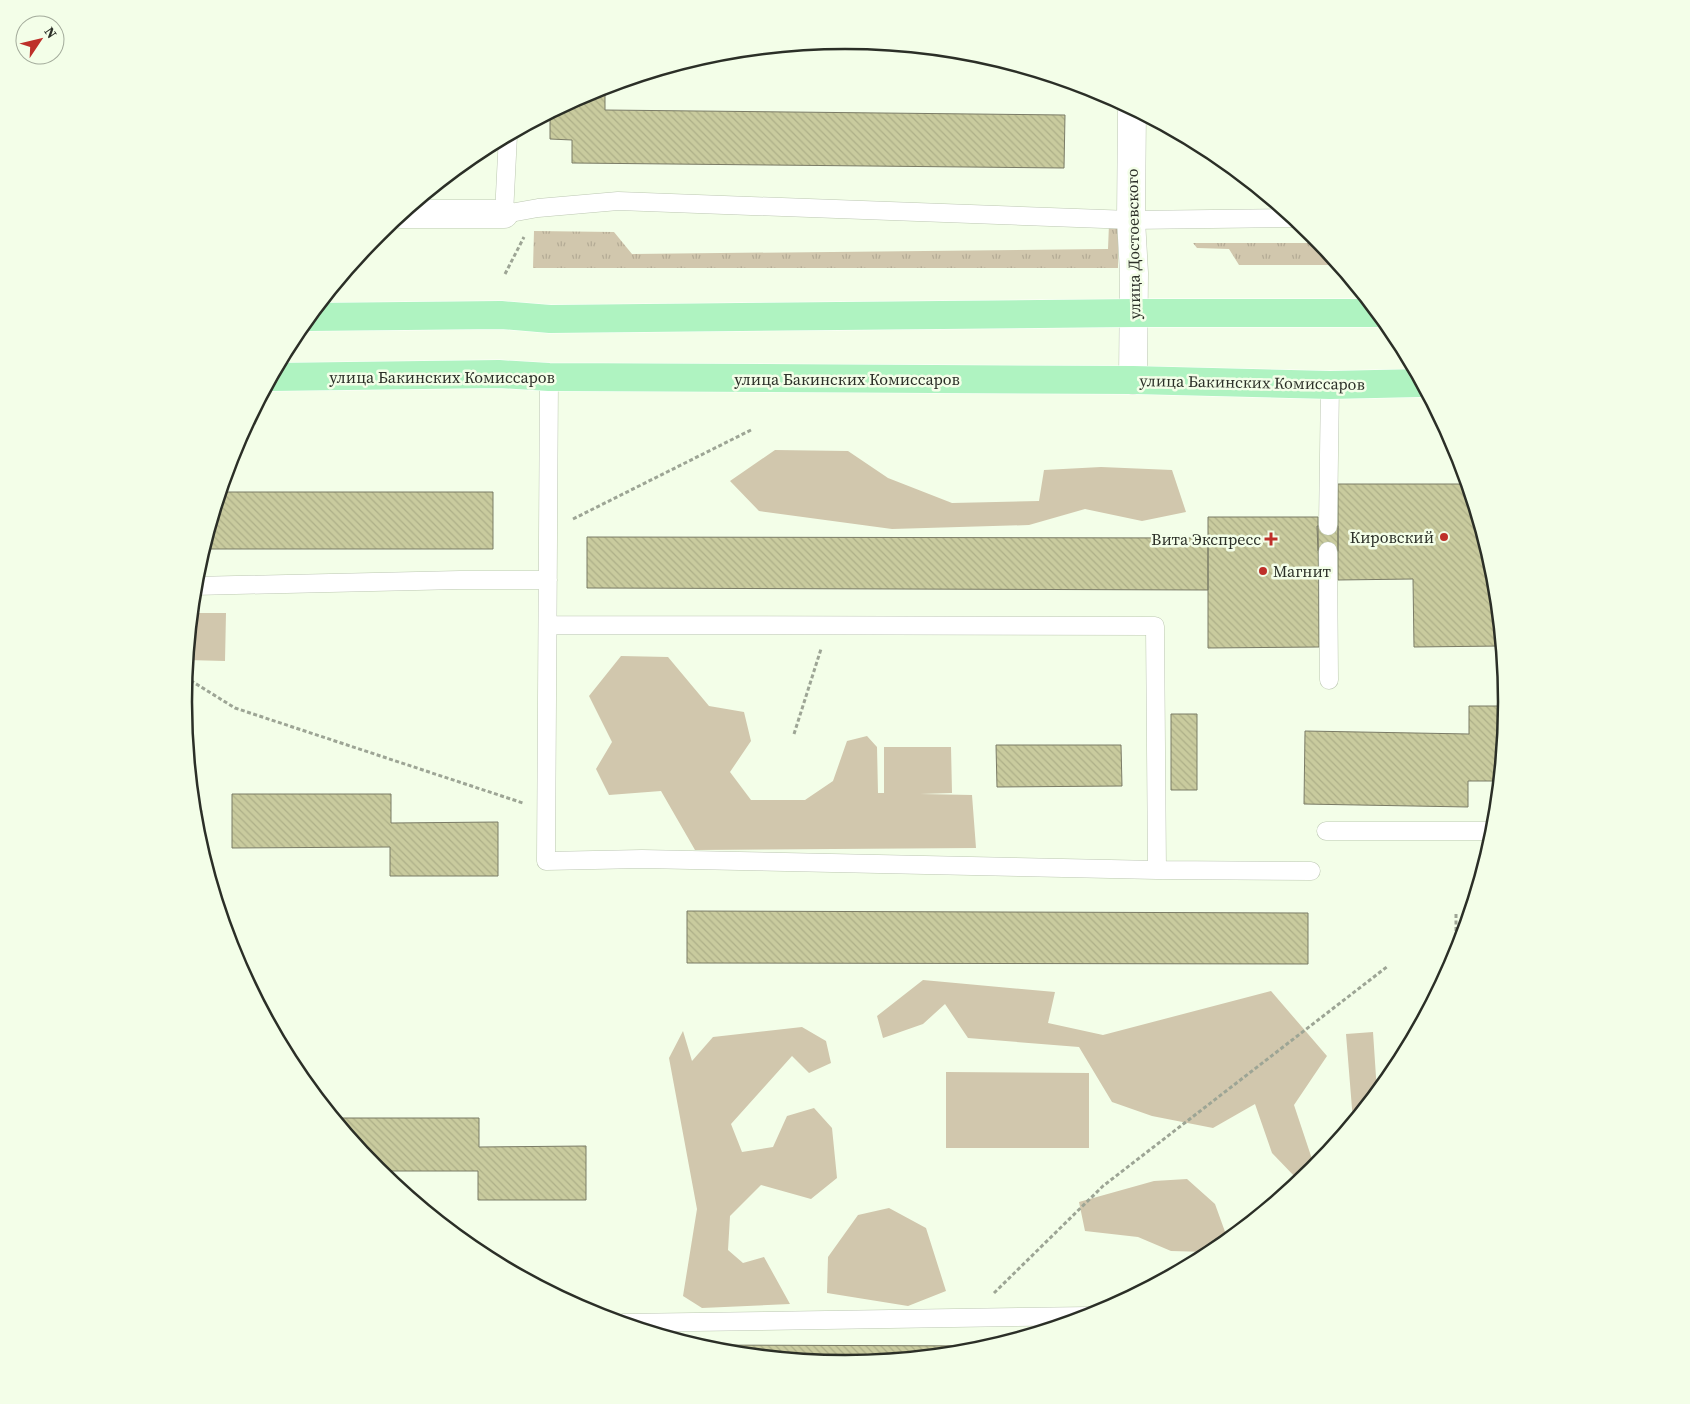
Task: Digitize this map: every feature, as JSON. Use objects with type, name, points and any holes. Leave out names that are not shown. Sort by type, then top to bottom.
[{"type":"main road","points":[[318,317],[500,315],[550,319],[1134,313],[1369,313]]},
{"type":"main road","name":"улица Бакинских Комиссаров","points":[[278,377],[499,374],[548,377],[1133,380],[1330,385],[1415,383]]},
{"type":"street","name":"улица Достоевского","points":[[1132,115],[1133,380]]},
{"type":"street","points":[[411,214],[504,214]]},
{"type":"lane","points":[[508,143],[504,214],[538,208],[618,201],[1131,220],[1284,218]]},
{"type":"lane","points":[[548,377],[546,861],[642,859],[1157,870],[1311,871]]},
{"type":"lane","points":[[1328,526],[1330,385]]},
{"type":"lane","points":[[1328,551],[1329,680]]},
{"type":"lane","points":[[202,586],[548,580]]},
{"type":"lane","points":[[548,625],[1155,626],[1157,870]]},
{"type":"lane","points":[[1326,831],[1486,831]]},
{"type":"lane","points":[[641,1323],[1067,1316]]},
{"type":"path","points":[[505,274],[538,208]]},
{"type":"path","points":[[548,531],[751,430]]},
{"type":"path","points":[[794,734],[828,625]]},
{"type":"path","points":[[192,681],[235,708],[546,810]]},
{"type":"path","points":[[1456,913],[1456,933]]},
{"type":"path","points":[[969,1318],[1103,1186],[1388,966]]},
{"type":"green space","points":[[1109,224],[1119,224],[1118,268],[533,268],[534,231],[614,232],[632,254],[1108,249]]},
{"type":"green space","points":[[1193,243],[1310,243],[1330,265],[1239,265],[1229,249],[1197,248]]},
{"type":"green space","points":[[775,450],[848,451],[888,478],[952,503],[1039,501],[1044,470],[1101,467],[1172,470],[1186,512],[1142,521],[1085,509],[1029,525],[892,529],[759,511],[730,481]]},
{"type":"green space","points":[[198,613],[226,613],[225,661],[193,660]]},
{"type":"green space","points":[[621,656],[668,657],[709,706],[744,712],[751,741],[730,772],[751,800],[805,800],[833,781],[847,741],[867,736],[877,747],[878,793],[884,793],[884,747],[951,747],[952,793],[920,794],[972,795],[976,848],[695,850],[661,791],[609,795],[596,769],[612,742],[589,696]]},
{"type":"green space","points":[[923,980],[1055,992],[1048,1023],[1103,1035],[1271,991],[1327,1056],[1294,1105],[1312,1159],[1294,1176],[1272,1153],[1255,1104],[1213,1128],[1152,1116],[1112,1102],[1079,1047],[968,1038],[945,1004],[923,1024],[883,1038],[877,1016]]},
{"type":"green space","points":[[802,1027],[826,1041],[831,1063],[809,1073],[792,1056],[731,1124],[742,1152],[773,1147],[787,1116],[814,1108],[832,1128],[837,1178],[811,1199],[761,1185],[730,1216],[728,1250],[743,1263],[764,1257],[790,1304],[702,1308],[683,1296],[697,1209],[669,1058],[683,1031],[692,1061],[713,1037]]},
{"type":"green space","points":[[1373,1032],[1376,1081],[1352,1113],[1346,1034]]},
{"type":"green space","points":[[946,1072],[1089,1073],[1089,1148],[946,1148]]},
{"type":"green space","points":[[1187,1179],[1215,1204],[1225,1233],[1197,1252],[1171,1251],[1138,1237],[1085,1231],[1079,1202],[1154,1181]]},
{"type":"green space","points":[[889,1208],[926,1228],[946,1291],[908,1306],[827,1293],[828,1257],[858,1215]]},
{"type":"building","points":[[605,94],[605,110],[1065,115],[1064,168],[572,163],[572,140],[550,139],[550,119]]},
{"type":"building","points":[[1338,484],[1461,484],[1486,575],[1496,646],[1414,647],[1413,579],[1338,580]]},
{"type":"building","points":[[226,492],[493,492],[493,549],[210,549]]},
{"type":"building","name":"Магнит","points":[[1208,517],[1318,517],[1319,647],[1208,648]]},
{"type":"building","points":[[1317,526],[1338,526],[1338,551],[1318,551]]},
{"type":"building","points":[[587,537],[1208,538],[1208,590],[587,588]]},
{"type":"building","points":[[1469,706],[1498,706],[1494,781],[1468,781],[1468,807],[1304,804],[1305,731],[1469,734]]},
{"type":"building","points":[[1171,714],[1197,714],[1197,790],[1171,790]]},
{"type":"building","points":[[996,745],[1121,745],[1122,786],[997,787]]},
{"type":"building","points":[[232,794],[391,794],[391,823],[498,822],[498,876],[390,876],[390,847],[232,848]]},
{"type":"building","points":[[687,911],[1308,913],[1308,964],[687,963]]},
{"type":"building","points":[[342,1118],[479,1118],[479,1147],[586,1146],[586,1200],[478,1200],[478,1171],[390,1171]]},
{"type":"building","points":[[731,1345],[955,1346],[888,1354],[845,1355],[802,1354]]},
{"type":"place","name":"Кировский","points":[[1444,537]]},
{"type":"place","name":"Вита Экспресс","points":[[1271,539]]},
{"type":"place","name":"Магнит","points":[[1263,571]]}]
